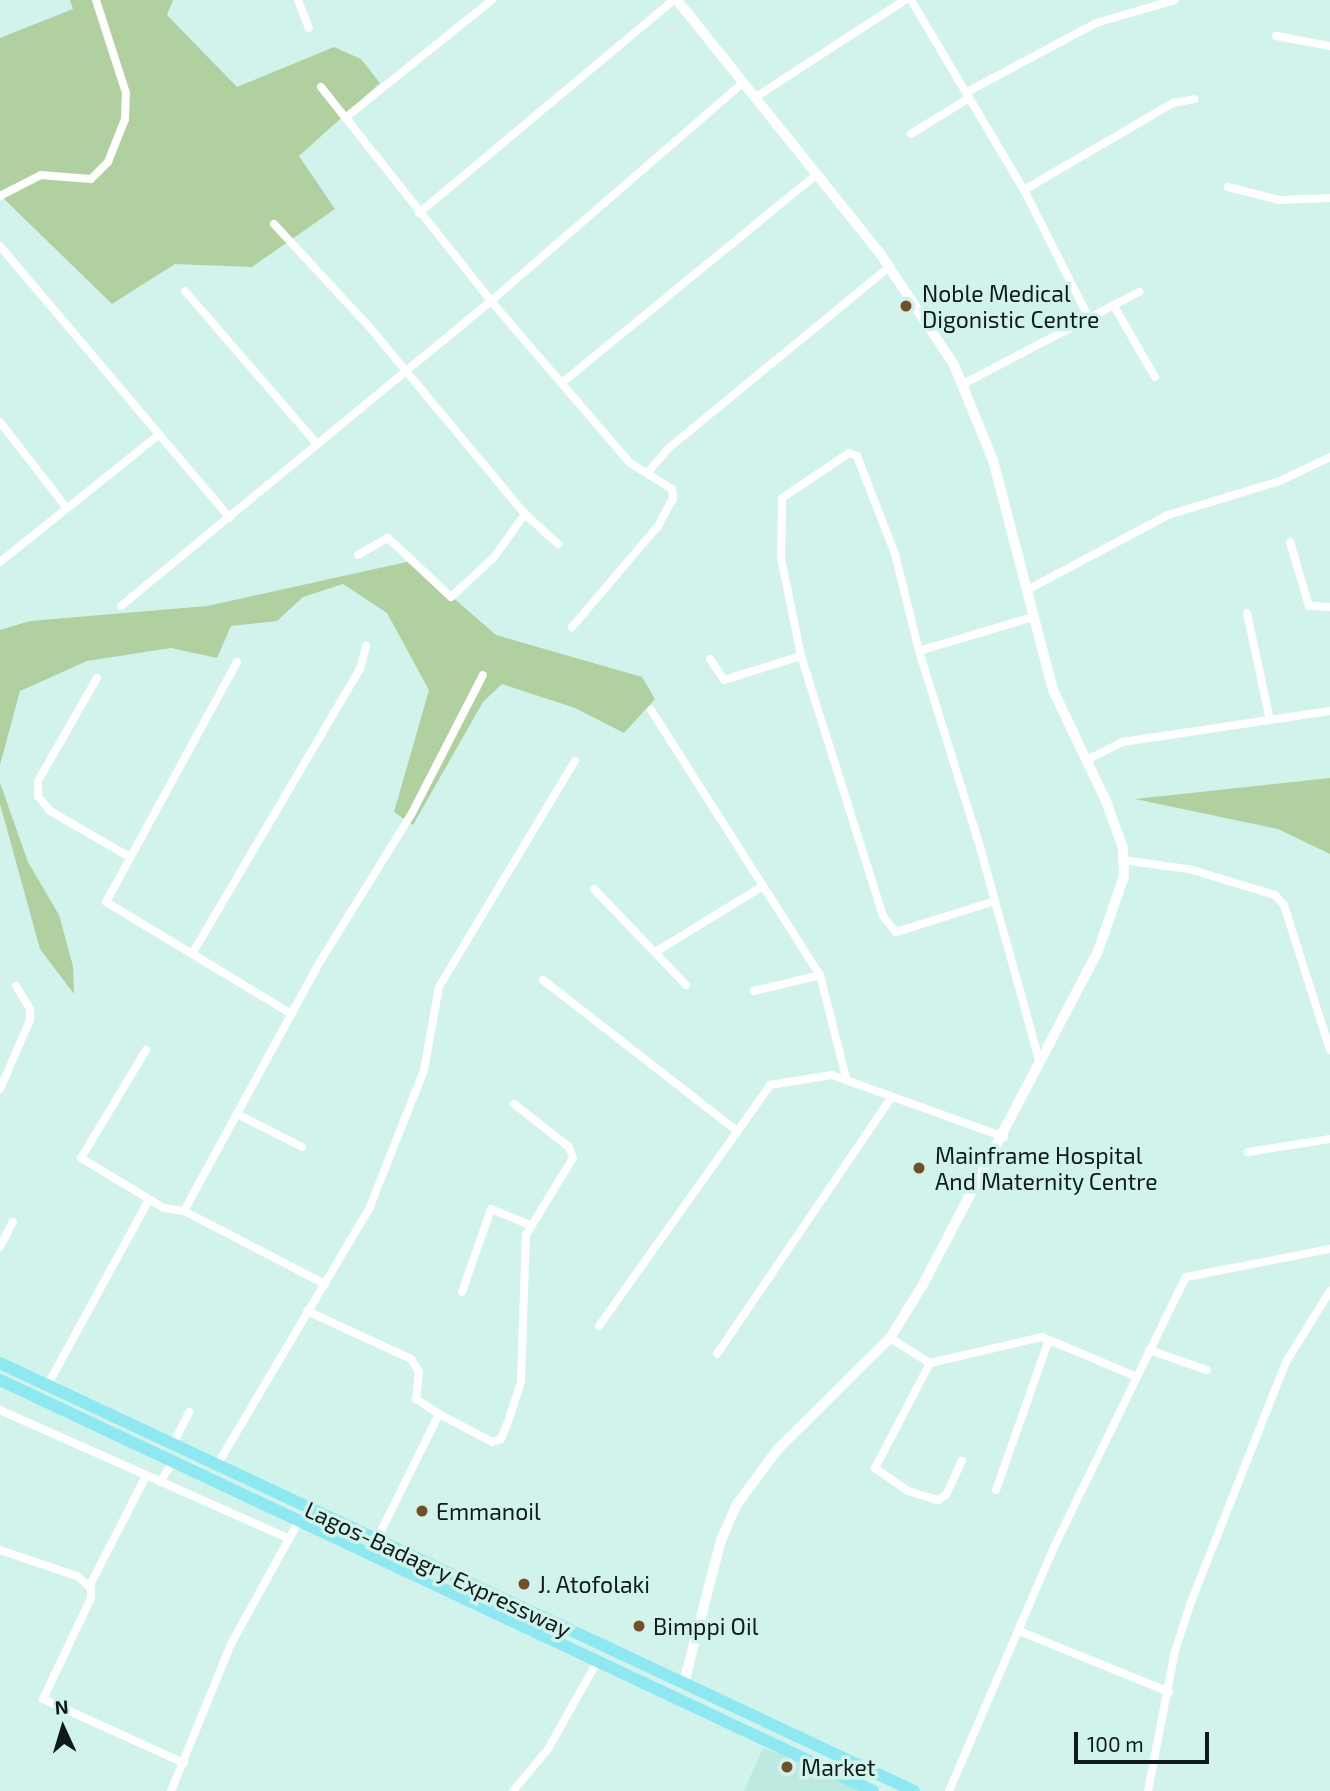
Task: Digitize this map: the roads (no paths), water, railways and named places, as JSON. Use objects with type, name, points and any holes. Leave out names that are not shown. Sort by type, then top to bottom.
[{"type":"highway","name":"Lagos-Badagry Expressway","points":[[0,1363],[914,1791]]},
{"type":"highway","name":"Lagos-Badagry Expressway","points":[[0,1380],[299,1521],[414,1579],[873,1791]]},
{"type":"highway","points":[[414,1579],[424,1563]]},
{"type":"street","points":[[0,196],[41,175],[91,179],[108,163],[125,120],[126,93],[96,0]]},
{"type":"street","points":[[298,0],[309,28]]},
{"type":"street","points":[[345,118],[492,0]]},
{"type":"street","points":[[419,213],[676,0],[890,266],[941,339],[963,384],[993,460],[1053,690],[1087,760],[1123,848],[1121,890],[1098,951],[1004,1137],[890,1338],[777,1450],[737,1504],[721,1540],[684,1684]]},
{"type":"street","points":[[755,97],[905,0]]},
{"type":"street","points":[[911,0],[1024,190],[1090,320]]},
{"type":"street","points":[[967,92],[1096,23],[1175,0]]},
{"type":"street","points":[[1276,36],[1330,46]]},
{"type":"street","points":[[121,606],[491,301],[743,83]]},
{"type":"street","points":[[321,88],[491,301],[630,463],[672,489],[669,507],[572,627]]},
{"type":"street","points":[[911,134],[969,98],[967,92]]},
{"type":"street","points":[[1024,190],[1173,103],[1195,99]]},
{"type":"street","points":[[563,382],[816,175]]},
{"type":"street","points":[[1227,187],[1279,200],[1330,198]]},
{"type":"street","points":[[274,223],[406,370],[525,514],[558,544]]},
{"type":"street","points":[[0,246],[157,436],[230,518]]},
{"type":"street","points":[[648,472],[670,447],[890,266]]},
{"type":"street","points":[[185,291],[317,444]]},
{"type":"street","points":[[963,384],[1090,320],[1139,292]]},
{"type":"street","points":[[1114,306],[1155,377]]},
{"type":"street","points":[[0,422],[66,507]]},
{"type":"street","points":[[0,562],[157,436]]},
{"type":"street","points":[[995,901],[904,930],[886,924],[787,604],[780,502],[850,453],[857,456],[895,554],[919,651],[995,901],[1040,1063]]},
{"type":"street","points":[[1027,590],[1168,515],[1280,481],[1330,457]]},
{"type":"street","points":[[358,555],[388,538],[451,597],[494,557],[525,514]]},
{"type":"street","points":[[1290,542],[1309,606],[1330,607]]},
{"type":"street","points":[[1247,613],[1270,720]]},
{"type":"street","points":[[919,651],[1033,617]]},
{"type":"street","points":[[192,954],[360,668],[366,646]]},
{"type":"street","points":[[710,659],[724,680],[802,656]]},
{"type":"street","points":[[237,662],[128,856],[106,905],[292,1014]]},
{"type":"street","points":[[184,1211],[292,1014],[412,813],[483,675]]},
{"type":"street","points":[[97,678],[38,781],[38,796],[50,811],[128,856]]},
{"type":"street","points":[[651,710],[760,888],[820,975],[846,1078]]},
{"type":"street","points":[[1087,760],[1122,742],[1330,711]]},
{"type":"street","points":[[217,1465],[369,1209],[416,1095],[431,1042],[436,993],[575,761]]},
{"type":"street","points":[[1122,860],[1189,869],[1276,895],[1284,905],[1330,1050]]},
{"type":"street","points":[[657,951],[760,888]]},
{"type":"street","points":[[594,889],[657,951],[686,985]]},
{"type":"street","points":[[754,991],[820,975]]},
{"type":"street","points":[[543,981],[736,1130]]},
{"type":"street","points":[[0,1089],[30,1020],[30,1009],[16,986]]},
{"type":"street","points":[[146,1050],[80,1155],[149,1200],[184,1211],[325,1284]]},
{"type":"street","points":[[599,1326],[770,1085],[822,1075],[846,1078],[891,1098],[1004,1137]]},
{"type":"street","points":[[717,1354],[891,1098]]},
{"type":"street","points":[[307,1311],[411,1359],[419,1372],[416,1399],[439,1414],[492,1442],[503,1435],[521,1382],[523,1250],[530,1225],[573,1158],[569,1147],[514,1104]]},
{"type":"street","points":[[237,1114],[302,1147]]},
{"type":"street","points":[[1248,1152],[1330,1139]]},
{"type":"street","points":[[47,1386],[149,1200]]},
{"type":"street","points":[[461,1292],[491,1209],[530,1225]]},
{"type":"street","points":[[0,1247],[13,1222]]},
{"type":"street","points":[[949,1791],[1135,1376],[1191,1273],[1330,1249]]},
{"type":"street","points":[[1148,1791],[1191,1602],[1286,1362],[1330,1291]]},
{"type":"street","points":[[890,1338],[930,1363],[1029,1338],[1048,1342],[1135,1376]]},
{"type":"street","points":[[996,1490],[1048,1342]]},
{"type":"street","points":[[1149,1350],[1207,1370]]},
{"type":"street","points":[[930,1363],[874,1465],[908,1491],[938,1500],[946,1495],[962,1461]]},
{"type":"street","points":[[0,1410],[285,1537]]},
{"type":"street","points":[[173,1444],[189,1412]]},
{"type":"street","points":[[377,1539],[439,1414]]},
{"type":"street","points":[[160,1482],[173,1461]]},
{"type":"street","points":[[146,1476],[90,1585],[91,1598],[43,1699],[184,1763]]},
{"type":"street","points":[[171,1791],[231,1644],[285,1537],[299,1521]]},
{"type":"street","points":[[0,1550],[90,1585]]},
{"type":"street","points":[[1019,1631],[1169,1692]]},
{"type":"street","points":[[513,1791],[548,1749],[597,1662]]},
{"type":"place","name":"Noble Medical Digonistic Centre","points":[[906,306]]},
{"type":"place","name":"Mainframe Hospital And Maternity Centre","points":[[919,1168]]},
{"type":"place","name":"Emmanoil","points":[[422,1511]]},
{"type":"place","name":"J. Atofolaki","points":[[524,1584]]},
{"type":"place","name":"Bimppi Oil","points":[[639,1626]]},
{"type":"place","name":"Market","points":[[787,1767]]}]
